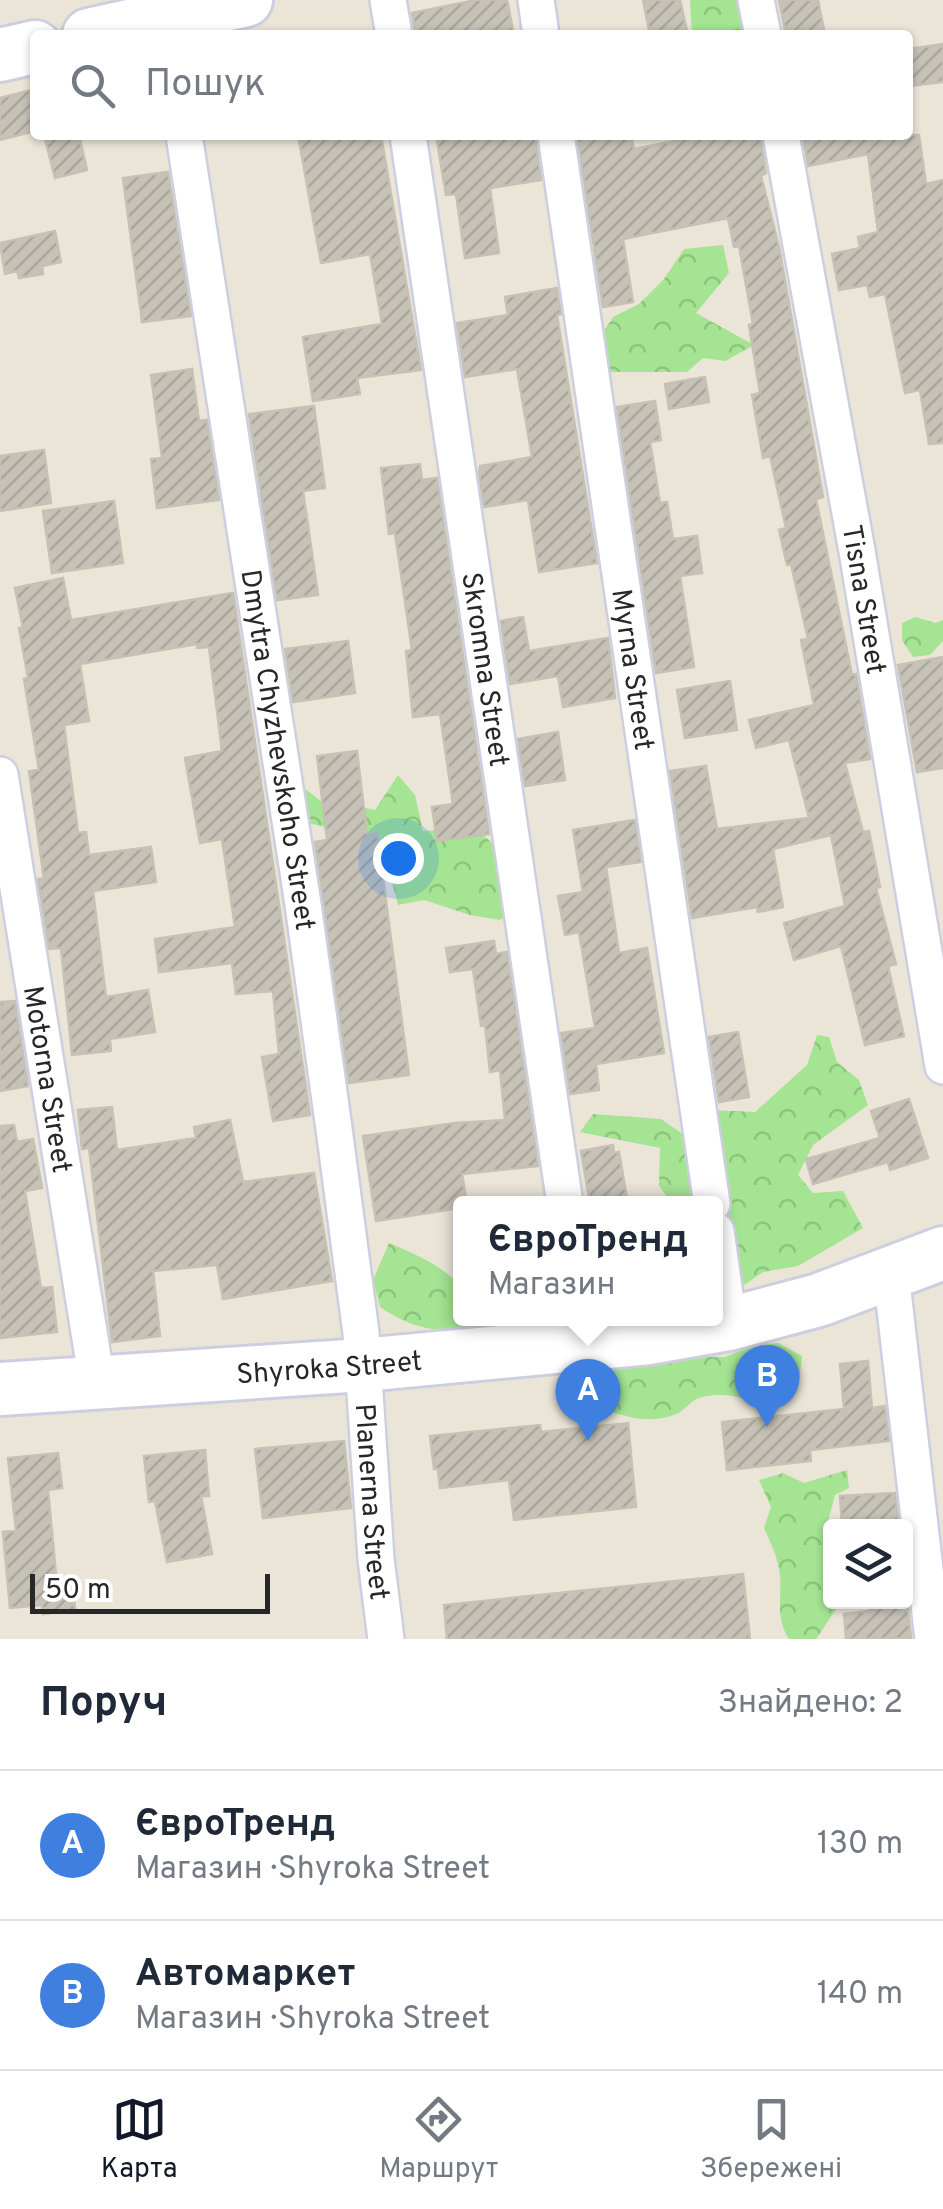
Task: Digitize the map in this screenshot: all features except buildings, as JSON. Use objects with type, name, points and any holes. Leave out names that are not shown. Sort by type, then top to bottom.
[{"type":"street","points":[[112,30],[246,0]]},
{"type":"street","points":[[388,0],[393,30]]},
{"type":"street","points":[[536,0],[540,30]]},
{"type":"street","points":[[756,0],[762,30]]},
{"type":"street","points":[[0,55],[30,48]]},
{"type":"street","name":"Dmytra Chyzhevskoho Street","points":[[185,140],[306,923],[363,1365]]},
{"type":"street","name":"Skromna Street","points":[[409,140],[564,1196]]},
{"type":"street","name":"Myrna Street","points":[[557,140],[711,1196]]},
{"type":"street","name":"Tisna Street","points":[[782,140],[857,551],[943,1066]]},
{"type":"street","name":"Motorna Street","points":[[0,775],[97,1382]]},
{"type":"street","name":"Shyroka Street","points":[[723,1324],[819,1300],[943,1253]]},
{"type":"street","points":[[891,1274],[934,1639]]},
{"type":"street","points":[[723,1278],[730,1324]]},
{"type":"street","name":"Shyroka Street","points":[[0,1389],[363,1365],[584,1332],[694,1326]]},
{"type":"street","name":"Planerna Street","points":[[363,1365],[376,1559],[386,1639]]},
{"type":"green space","points":[[690,0],[748,0],[749,30],[692,30]]},
{"type":"green space","points":[[723,245],[729,273],[696,313],[754,345],[725,361],[703,358],[687,372],[606,372],[601,336],[613,317],[639,304],[664,279],[684,249]]},
{"type":"green space","points":[[916,617],[935,623],[943,620],[943,641],[930,655],[913,657],[902,640],[902,623]]},
{"type":"green space","points":[[398,775],[415,795],[423,831],[475,827],[501,852],[513,910],[500,920],[424,900],[398,905],[386,870],[366,846],[337,831],[301,822],[299,784],[332,810],[353,805],[375,810]]},
{"type":"green space","points":[[817,1035],[829,1037],[837,1062],[859,1080],[868,1105],[813,1145],[798,1175],[813,1193],[843,1191],[863,1228],[798,1266],[763,1272],[743,1286],[723,1290],[723,1196],[667,1196],[659,1186],[660,1148],[580,1132],[593,1114],[661,1119],[690,1139],[710,1110],[755,1112],[807,1065]]},
{"type":"green space","points":[[389,1243],[428,1261],[453,1279],[453,1326],[478,1326],[475,1331],[448,1330],[425,1328],[404,1320],[380,1307],[373,1280]]},
{"type":"green space","points":[[778,1343],[802,1356],[799,1382],[771,1399],[702,1397],[676,1414],[657,1419],[626,1416],[599,1406],[599,1386],[616,1365],[671,1356],[725,1357],[750,1346]]},
{"type":"green space","points":[[847,1470],[849,1488],[835,1495],[829,1519],[823,1519],[823,1609],[836,1609],[816,1639],[789,1639],[781,1615],[779,1569],[764,1528],[771,1507],[759,1480],[783,1473],[804,1483]]},
{"type":"place","name":"Автомаркет","points":[[767,1427]]},
{"type":"place","name":"ЄвроТренд","points":[[588,1441]]}]
